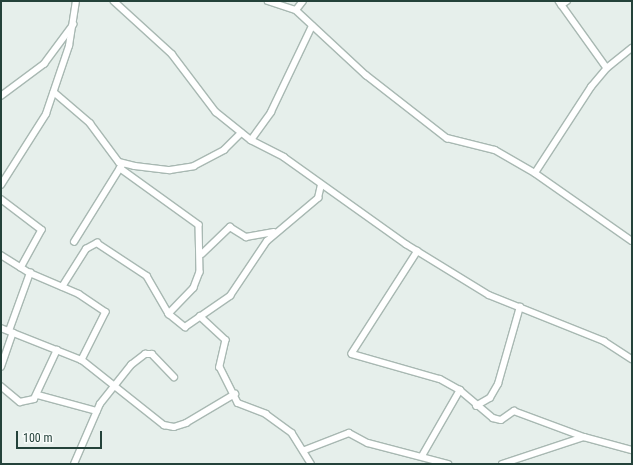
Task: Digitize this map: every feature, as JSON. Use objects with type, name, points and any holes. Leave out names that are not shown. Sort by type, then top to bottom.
[{"type":"street","points":[[1,185],[33,139],[54,92],[75,21],[76,1]]},
{"type":"street","points":[[114,1],[153,35],[216,112],[252,140],[284,157],[321,185],[418,251],[489,295],[604,341],[632,359]]},
{"type":"street","points":[[268,1],[296,10],[379,87],[447,138],[495,150],[536,173],[632,241]]},
{"type":"street","points":[[296,10],[303,1]]},
{"type":"street","points":[[567,1],[560,3],[607,68]]},
{"type":"street","points":[[1,96],[44,64],[75,21]]},
{"type":"street","points":[[252,140],[271,112],[312,26]]},
{"type":"street","points":[[536,173],[607,68],[632,48]]},
{"type":"street","points":[[54,92],[79,112],[121,166],[162,201],[198,222],[202,254],[194,288],[169,314]]},
{"type":"street","points":[[121,166],[182,169],[213,158],[241,132]]},
{"type":"street","points":[[74,242],[121,166]]},
{"type":"street","points":[[62,287],[74,265],[94,242],[147,276],[169,314],[183,327],[234,292],[274,232],[315,200],[321,185]]},
{"type":"street","points":[[1,199],[42,230],[21,268]]},
{"type":"street","points":[[202,254],[230,227],[246,237],[274,232]]},
{"type":"street","points":[[418,251],[351,352],[389,367],[424,373],[460,390],[487,416],[498,420],[514,411],[584,437],[632,450]]},
{"type":"street","points":[[1,255],[30,273],[62,287],[106,313],[82,360]]},
{"type":"street","points":[[1,367],[30,273]]},
{"type":"street","points":[[476,406],[490,398],[498,384],[520,307]]},
{"type":"street","points":[[200,316],[226,340],[220,367],[242,406],[266,414],[292,433],[305,450],[311,464]]},
{"type":"street","points":[[1,328],[82,360],[114,382],[159,422],[174,427],[235,394]]},
{"type":"street","points":[[38,395],[57,350]]},
{"type":"street","points":[[74,464],[97,411],[114,382],[146,353],[153,355],[174,377]]},
{"type":"street","points":[[1,386],[20,402],[38,395],[97,411]]},
{"type":"street","points":[[422,456],[460,390]]},
{"type":"street","points":[[305,450],[350,433],[368,443],[448,464]]},
{"type":"street","points":[[502,464],[584,437]]}]
